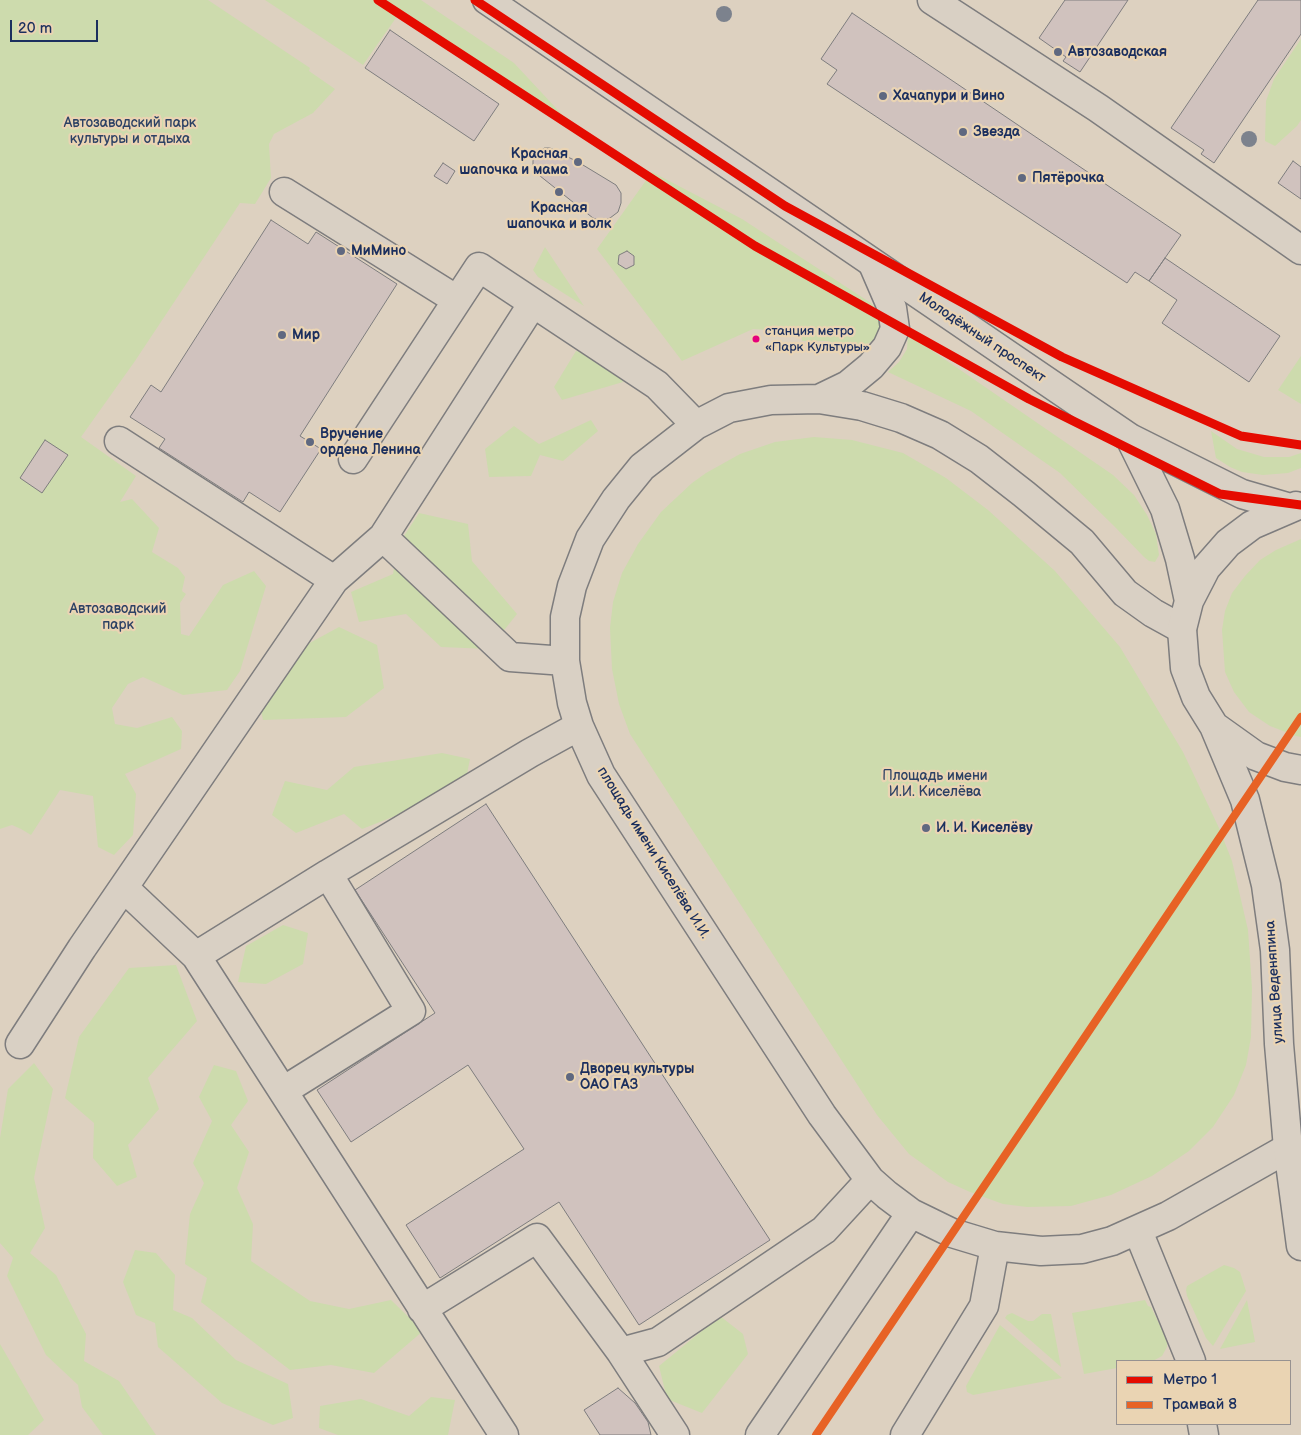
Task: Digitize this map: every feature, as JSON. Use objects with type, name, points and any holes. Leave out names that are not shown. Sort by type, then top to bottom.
[{"type":"street","points":[[932,0],[1098,108],[1301,250]]},
{"type":"street","name":"Молодёжный проспект","points":[[497,3],[873,264],[1130,438],[1242,494],[1296,506]]},
{"type":"street","points":[[284,192],[457,300]]},
{"type":"street","points":[[819,399],[848,385],[871,366],[888,347],[895,329],[892,308],[873,264]]},
{"type":"street","points":[[353,460],[479,268],[657,385],[696,424]]},
{"type":"street","points":[[20,1044],[82,948],[334,580],[383,537],[533,303]]},
{"type":"street","name":"площадь имени Киселёва И.И.","points":[[1182,629],[1153,613],[1125,592],[1082,542],[979,459],[940,435],[901,418],[862,406],[819,399],[770,400],[729,408],[696,424],[642,467],[616,498],[590,539],[572,586],[565,617],[565,661],[572,703],[579,726],[601,775],[822,1115],[870,1180],[911,1213],[952,1233],[994,1246],[1041,1251],[1082,1249],[1112,1241],[1138,1231],[1288,1148]]},
{"type":"street","name":"Молодёжный проспект","points":[[1130,438],[1164,508],[1180,559],[1189,601]]},
{"type":"street","points":[[119,441],[334,580]]},
{"type":"street","points":[[1296,506],[1252,525],[1228,543],[1206,568],[1189,601],[1182,629],[1184,668],[1196,697],[1214,726],[1256,756],[1285,767],[1301,770]]},
{"type":"street","points":[[383,537],[510,657],[565,661]]},
{"type":"street","points":[[196,956],[328,874],[530,753],[579,726]]},
{"type":"street","name":"улица Веденяпина","points":[[1214,726],[1245,800],[1266,885],[1275,950],[1288,1148],[1301,1246]]},
{"type":"street","points":[[283,1091],[411,1011],[328,874]]},
{"type":"street","points":[[124,888],[196,956],[504,1435]]},
{"type":"street","points":[[621,1352],[658,1342],[824,1230],[870,1180]]},
{"type":"street","points":[[760,1435],[911,1213]]},
{"type":"street","points":[[1138,1231],[1190,1360]]},
{"type":"street","points":[[422,1309],[536,1238],[621,1352],[675,1435]]},
{"type":"street","points":[[905,1435],[984,1306],[994,1246]]},
{"type":"green space","name":"Автозаводский парк культуры и отдыха","points":[[0,0],[208,0],[310,68],[309,71],[335,89],[313,113],[274,134],[269,144],[271,178],[255,204],[240,203],[135,361],[81,437],[136,476],[120,502],[132,499],[159,528],[152,552],[178,568],[185,577],[182,591],[186,594],[180,603],[181,634],[189,636],[223,585],[254,571],[266,586],[240,671],[227,690],[183,695],[143,677],[128,684],[112,708],[115,724],[137,728],[172,717],[182,731],[181,749],[125,774],[136,794],[133,835],[114,855],[98,847],[93,796],[60,790],[31,835],[12,825],[0,829]]},
{"type":"green space","points":[[265,0],[421,0],[514,63],[583,137],[398,15],[363,65]]},
{"type":"green space","points":[[1301,39],[1301,120],[1275,146],[1265,141],[1266,101],[1274,79]]},
{"type":"green space","points":[[652,172],[742,219],[871,303],[883,316],[883,328],[878,338],[862,347],[853,347],[827,341],[802,341],[801,332],[753,329],[682,361],[597,249]]},
{"type":"green space","points":[[545,247],[584,306],[538,277],[533,270]]},
{"type":"green space","points":[[908,334],[1113,475],[1134,495],[1147,515],[1156,534],[1159,555],[1155,562],[1149,561],[1144,557],[1060,473],[971,411],[888,372],[899,362],[907,349]]},
{"type":"green space","points":[[576,351],[615,359],[623,382],[562,400],[554,387]]},
{"type":"green space","points":[[1301,356],[1301,404],[1278,390]]},
{"type":"green space","points":[[591,420],[598,431],[563,461],[540,455],[531,476],[489,477],[485,449],[514,426],[539,444]]},
{"type":"green space","points":[[1211,431],[1237,449],[1264,457],[1289,457],[1301,453],[1301,468],[1288,473],[1263,475],[1242,472],[1216,458]]},
{"type":"green space","name":"Площадь имени И.И. Киселёва","points":[[814,437],[852,440],[903,453],[946,478],[988,510],[1055,571],[1120,647],[1183,752],[1219,828],[1232,861],[1248,930],[1252,988],[1251,1037],[1246,1065],[1234,1095],[1213,1127],[1189,1151],[1152,1176],[1111,1195],[1071,1206],[1027,1207],[1003,1204],[948,1182],[909,1154],[877,1115],[630,734],[619,704],[612,669],[610,628],[613,602],[622,573],[638,544],[661,512],[692,483],[706,473],[740,454],[775,442]]},
{"type":"green space","points":[[419,513],[468,524],[472,561],[517,614],[489,649],[441,647],[406,614],[359,622],[351,592],[393,574],[398,545]]},
{"type":"green space","points":[[1301,539],[1301,737],[1270,726],[1249,712],[1234,692],[1225,672],[1222,630],[1225,611],[1232,593],[1245,576],[1260,560],[1276,550]]},
{"type":"green space","points":[[339,627],[377,645],[384,688],[346,717],[263,720],[258,697],[293,652]]},
{"type":"green space","points":[[442,753],[470,759],[464,789],[362,829],[344,814],[296,833],[272,815],[285,781],[327,790],[354,767]]},
{"type":"green space","points":[[283,925],[308,933],[303,964],[266,984],[238,982],[246,946]]},
{"type":"green space","points":[[176,965],[197,1021],[148,1078],[159,1109],[128,1145],[137,1177],[117,1186],[93,1158],[94,1123],[65,1098],[79,1037],[129,968]]},
{"type":"green space","points":[[34,1063],[53,1089],[34,1178],[45,1228],[30,1253],[56,1275],[86,1334],[84,1361],[119,1381],[156,1435],[103,1435],[82,1407],[78,1385],[46,1355],[7,1276],[13,1258],[0,1243],[0,1138],[8,1089]]},
{"type":"green space","points":[[214,1065],[236,1071],[248,1101],[231,1125],[249,1152],[237,1188],[253,1224],[251,1261],[310,1301],[349,1309],[391,1300],[423,1331],[374,1373],[331,1365],[290,1370],[201,1302],[207,1278],[185,1264],[190,1214],[204,1183],[193,1163],[212,1121],[199,1097]]},
{"type":"green space","points":[[135,1250],[156,1253],[175,1275],[173,1310],[192,1318],[236,1360],[288,1384],[293,1418],[273,1425],[222,1403],[158,1347],[155,1323],[136,1315],[123,1282]]},
{"type":"green space","points":[[1224,1265],[1240,1272],[1246,1291],[1213,1346],[1206,1338],[1186,1290],[1187,1286]]},
{"type":"green space","points":[[1145,1300],[1148,1306],[1151,1307],[1167,1340],[1167,1347],[1162,1356],[1155,1360],[1116,1360],[1116,1368],[1084,1374],[1072,1313]]},
{"type":"green space","points":[[1247,1300],[1255,1342],[1220,1349]]},
{"type":"green space","points":[[1012,1313],[1028,1321],[1033,1321],[1042,1314],[1051,1314],[1061,1367],[1005,1318]]},
{"type":"green space","points":[[720,1316],[743,1334],[748,1354],[702,1413],[667,1399],[659,1366]]},
{"type":"green space","points":[[1000,1325],[1062,1378],[973,1395],[967,1392],[966,1386]]},
{"type":"green space","points":[[0,1344],[44,1420],[28,1435],[0,1435]]},
{"type":"green space","points":[[431,1397],[455,1400],[448,1435],[338,1435],[319,1428],[320,1406],[361,1399],[409,1416]]},
{"type":"building","points":[[1065,0],[1128,0],[1080,72],[1063,61],[1066,57],[1039,38]]},
{"type":"building","points":[[1258,0],[1301,0],[1301,34],[1214,163],[1201,154],[1204,150],[1171,128]]},
{"type":"building","name":"Звезда","points":[[852,13],[1181,235],[1149,281],[1135,272],[1127,283],[827,84],[837,70],[821,59]]},
{"type":"building","points":[[390,30],[499,104],[474,141],[365,68]]},
{"type":"building","points":[[550,148],[578,162],[616,185],[621,193],[621,203],[618,212],[610,218],[601,221],[593,218],[535,172],[533,157],[536,152]]},
{"type":"building","points":[[1293,161],[1301,167],[1301,199],[1278,183]]},
{"type":"building","points":[[443,163],[455,171],[447,184],[434,176]]},
{"type":"building","name":"Мир","points":[[271,220],[308,244],[316,232],[397,284],[300,436],[321,449],[280,512],[249,492],[243,502],[159,448],[165,439],[130,417],[151,385],[161,392]]},
{"type":"building","points":[[627,251],[634,256],[634,265],[626,269],[618,264],[619,255]]},
{"type":"building","points":[[1165,258],[1280,336],[1249,382],[1162,323],[1177,300],[1149,281]]},
{"type":"building","points":[[45,440],[68,455],[42,493],[20,478]]},
{"type":"building","name":"Дворец культуры ОАО ГАЗ","points":[[486,804],[770,1240],[639,1325],[559,1202],[440,1278],[406,1225],[524,1149],[468,1065],[351,1142],[317,1090],[435,1013],[355,890]]},
{"type":"building","points":[[618,1388],[635,1403],[648,1422],[651,1435],[600,1435],[584,1410]]},
{"type":"metro line","name":"1","points":[[378,0],[755,246],[1029,399],[1220,494],[1301,505]]},
{"type":"metro line","name":"1","points":[[475,0],[785,206],[1062,357],[1241,436],[1301,445]]},
{"type":"tram line","name":"8","points":[[816,1435],[1301,717]]},
{"type":"place","name":"Автозаводская","points":[[1058,52]]},
{"type":"place","name":"Хачапури и Вино","points":[[883,96]]},
{"type":"place","name":"Звезда","points":[[963,132]]},
{"type":"place","name":"Красная шапочка и мама","points":[[578,162]]},
{"type":"place","name":"Пятёрочка","points":[[1022,178]]},
{"type":"place","name":"Красная шапочка и волк","points":[[559,192]]},
{"type":"place","name":"МиМино","points":[[341,251]]},
{"type":"place","name":"Мир","points":[[282,335]]},
{"type":"place","name":"станция метро «Парк Культуры»","points":[[756,339]]},
{"type":"place","name":"Вручение ордена Ленина","points":[[310,442]]},
{"type":"place","name":"И. И. Киселёву","points":[[926,828]]},
{"type":"place","name":"Дворец культуры ОАО ГАЗ","points":[[570,1077]]},
{"type":"park label","name":"Автозаводский парк","points":[[118,618]]}]
